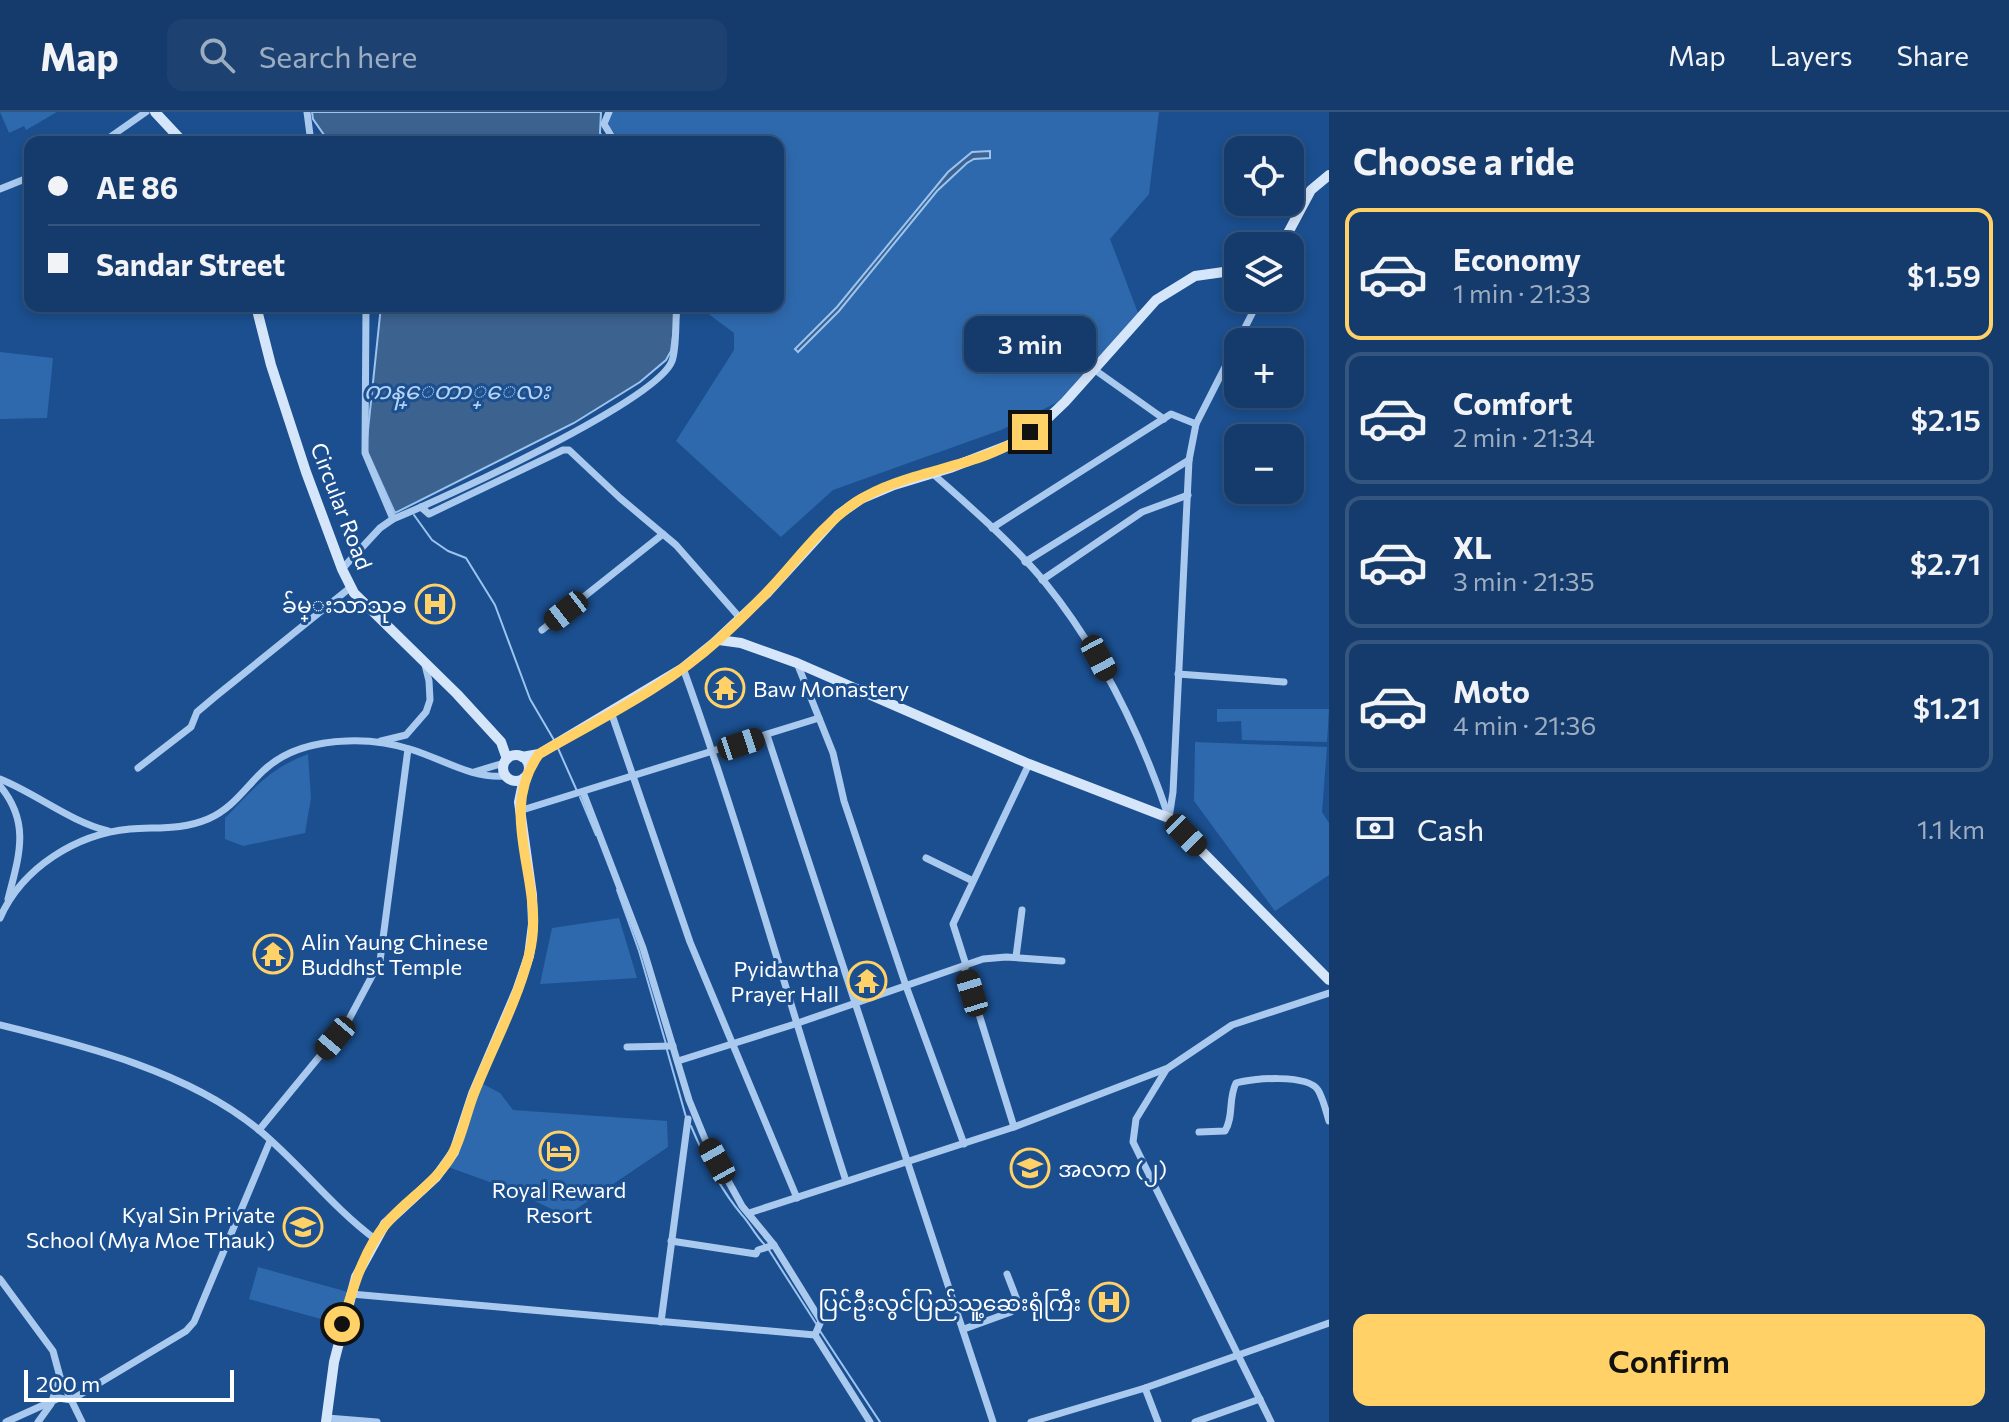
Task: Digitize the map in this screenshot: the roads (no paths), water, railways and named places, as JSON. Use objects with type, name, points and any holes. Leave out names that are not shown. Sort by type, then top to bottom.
[{"type":"street","points":[[112,136],[146,112]]},
{"type":"street","points":[[155,112],[177,136]]},
{"type":"street","points":[[307,112],[311,136]]},
{"type":"street","points":[[609,112],[604,124],[611,136]]},
{"type":"street","points":[[1288,232],[1311,190],[1329,175]]},
{"type":"street","points":[[0,189],[24,179]]},
{"type":"street","points":[[474,772],[520,756],[539,754],[683,668],[719,640],[768,592],[838,515],[861,499],[894,485],[992,454],[1017,442],[1044,422],[1095,370],[1156,300],[1195,276],[1224,272]]},
{"type":"street","name":"Circular Road","points":[[258,312],[297,445],[351,587],[361,601],[457,694],[501,742],[506,761]]},
{"type":"street","points":[[366,312],[365,453],[393,519]]},
{"type":"street","points":[[342,569],[373,534],[393,519],[593,423],[640,391],[672,360],[676,312]]},
{"type":"street","points":[[1169,818],[1173,792],[1189,460],[1196,424],[1253,312]]},
{"type":"street","points":[[1095,370],[1164,419]]},
{"type":"street","points":[[992,528],[1171,414],[1196,424]]},
{"type":"street","points":[[421,507],[429,514],[563,450],[569,450],[676,545],[740,618],[741,643]]},
{"type":"street","points":[[1025,562],[1189,460]]},
{"type":"street","points":[[932,473],[992,528],[1042,580],[1099,658],[1121,698],[1157,781],[1169,818]]},
{"type":"street","points":[[1042,580],[1142,512],[1188,495]]},
{"type":"street","points":[[542,630],[663,534]]},
{"type":"street","points":[[138,768],[191,727],[197,712],[351,587]]},
{"type":"street","points":[[719,640],[741,643],[797,663],[1029,764],[1169,818],[1329,980]]},
{"type":"street","points":[[7,901],[30,875],[80,840],[110,832],[183,828],[211,818],[230,806],[265,770],[286,754],[312,744],[381,741],[406,735],[426,712],[430,700],[424,663]]},
{"type":"street","points":[[797,663],[833,753],[844,801],[906,986],[964,1144]]},
{"type":"street","points":[[683,668],[714,752],[795,1024],[846,1181]]},
{"type":"street","points":[[1178,674],[1284,682]]},
{"type":"street","points":[[611,712],[690,942],[797,1198]]},
{"type":"street","points":[[519,807],[579,793],[819,718]]},
{"type":"street","points":[[767,735],[993,1422]]},
{"type":"street","points":[[381,741],[485,776],[517,781],[539,754]]},
{"type":"street","points":[[501,742],[527,762],[519,807]]},
{"type":"street","points":[[259,1130],[347,1023],[380,961],[408,749]]},
{"type":"street","points":[[377,1422],[326,1420],[334,1362],[351,1294],[375,1239],[385,1224],[436,1177],[454,1152],[473,1094],[529,956],[533,924],[532,895],[519,807],[508,778],[506,761]]},
{"type":"street","points":[[1014,1127],[953,924],[1029,764]]},
{"type":"street","points":[[0,779],[24,789],[87,826],[110,832]]},
{"type":"street","points":[[0,786],[13,802],[20,824],[17,864],[0,918]]},
{"type":"street","points":[[579,793],[643,948],[689,1100],[705,1139],[742,1206],[821,1321],[817,1331]]},
{"type":"street","points":[[926,858],[973,881]]},
{"type":"street","points":[[1016,957],[1022,910]]},
{"type":"street","points":[[678,1061],[983,959],[1016,957],[1062,961]]},
{"type":"street","points":[[749,1213],[1014,1127],[1168,1068],[1232,1025],[1329,993]]},
{"type":"street","points":[[0,1025],[97,1049],[211,1098],[259,1130],[346,1217],[375,1239]]},
{"type":"street","points":[[627,1047],[672,1046]]},
{"type":"street","points":[[1168,1068],[1136,1119],[1133,1142],[1271,1422]]},
{"type":"street","points":[[1199,1132],[1225,1131],[1230,1118],[1230,1094],[1236,1083],[1257,1079],[1313,1084],[1329,1121]]},
{"type":"street","points":[[661,1322],[688,1119]]},
{"type":"street","points":[[7,1422],[59,1398],[71,1400],[186,1331],[194,1322],[270,1141]]},
{"type":"street","points":[[671,1241],[756,1254],[758,1250],[770,1247]]},
{"type":"street","points":[[964,1329],[1011,1312],[1017,1300],[1007,1274]]},
{"type":"street","points":[[0,1279],[53,1351],[60,1377],[82,1422]]},
{"type":"street","points":[[351,1294],[661,1322],[817,1331]]},
{"type":"street","points":[[1031,1422],[1145,1388],[1329,1323]]},
{"type":"street","points":[[817,1331],[870,1422]]},
{"type":"street","points":[[38,1422],[51,1404],[60,1377]]},
{"type":"street","points":[[1145,1388],[1158,1422]]},
{"type":"street","points":[[1195,1422],[1260,1399]]},
{"type":"water","points":[[312,112],[601,112],[602,136],[325,136],[313,119]]},
{"type":"water","points":[[990,151],[990,158],[974,159],[967,163],[937,191],[839,311],[798,352],[795,349],[837,307],[948,172],[972,152]]},
{"type":"water","name":"ကန္ေတာ္ေလး","points":[[380,312],[676,312],[671,351],[666,360],[640,382],[574,423],[395,513],[366,449]]},
{"type":"waterway","points":[[414,515],[432,540],[466,558],[495,605],[530,699],[554,740]]},
{"type":"waterway","points":[[557,746],[577,791]]},
{"type":"waterway","points":[[580,797],[596,835]]},
{"type":"waterway","points":[[617,890],[639,951],[666,1044]]},
{"type":"waterway","points":[[667,1050],[686,1117]]},
{"type":"waterway","points":[[691,1126],[720,1184],[765,1245]]},
{"type":"waterway","points":[[769,1250],[817,1325]]},
{"type":"waterway","points":[[820,1331],[880,1422]]},
{"type":"place","name":"ခ်မ္းသာသုခ","points":[[435,604]]},
{"type":"place","name":"Baw Monastery","points":[[725,688]]},
{"type":"place","name":"Alin Yaung Chinese Buddhst Temple","points":[[273,954]]},
{"type":"place","name":"Pyidawtha Prayer Hall","points":[[867,981]]},
{"type":"place","name":"Royal Reward Resort","points":[[559,1151]]},
{"type":"place","name":"အလက (၂)","points":[[1030,1168]]},
{"type":"place","name":"Kyal Sin Private School (Mya Moe Thauk)","points":[[303,1227]]},
{"type":"place","name":"ပြင်ဦးလွင်ပြည်သူ့ဆေးရုံကြီး","points":[[1109,1302]]}]
